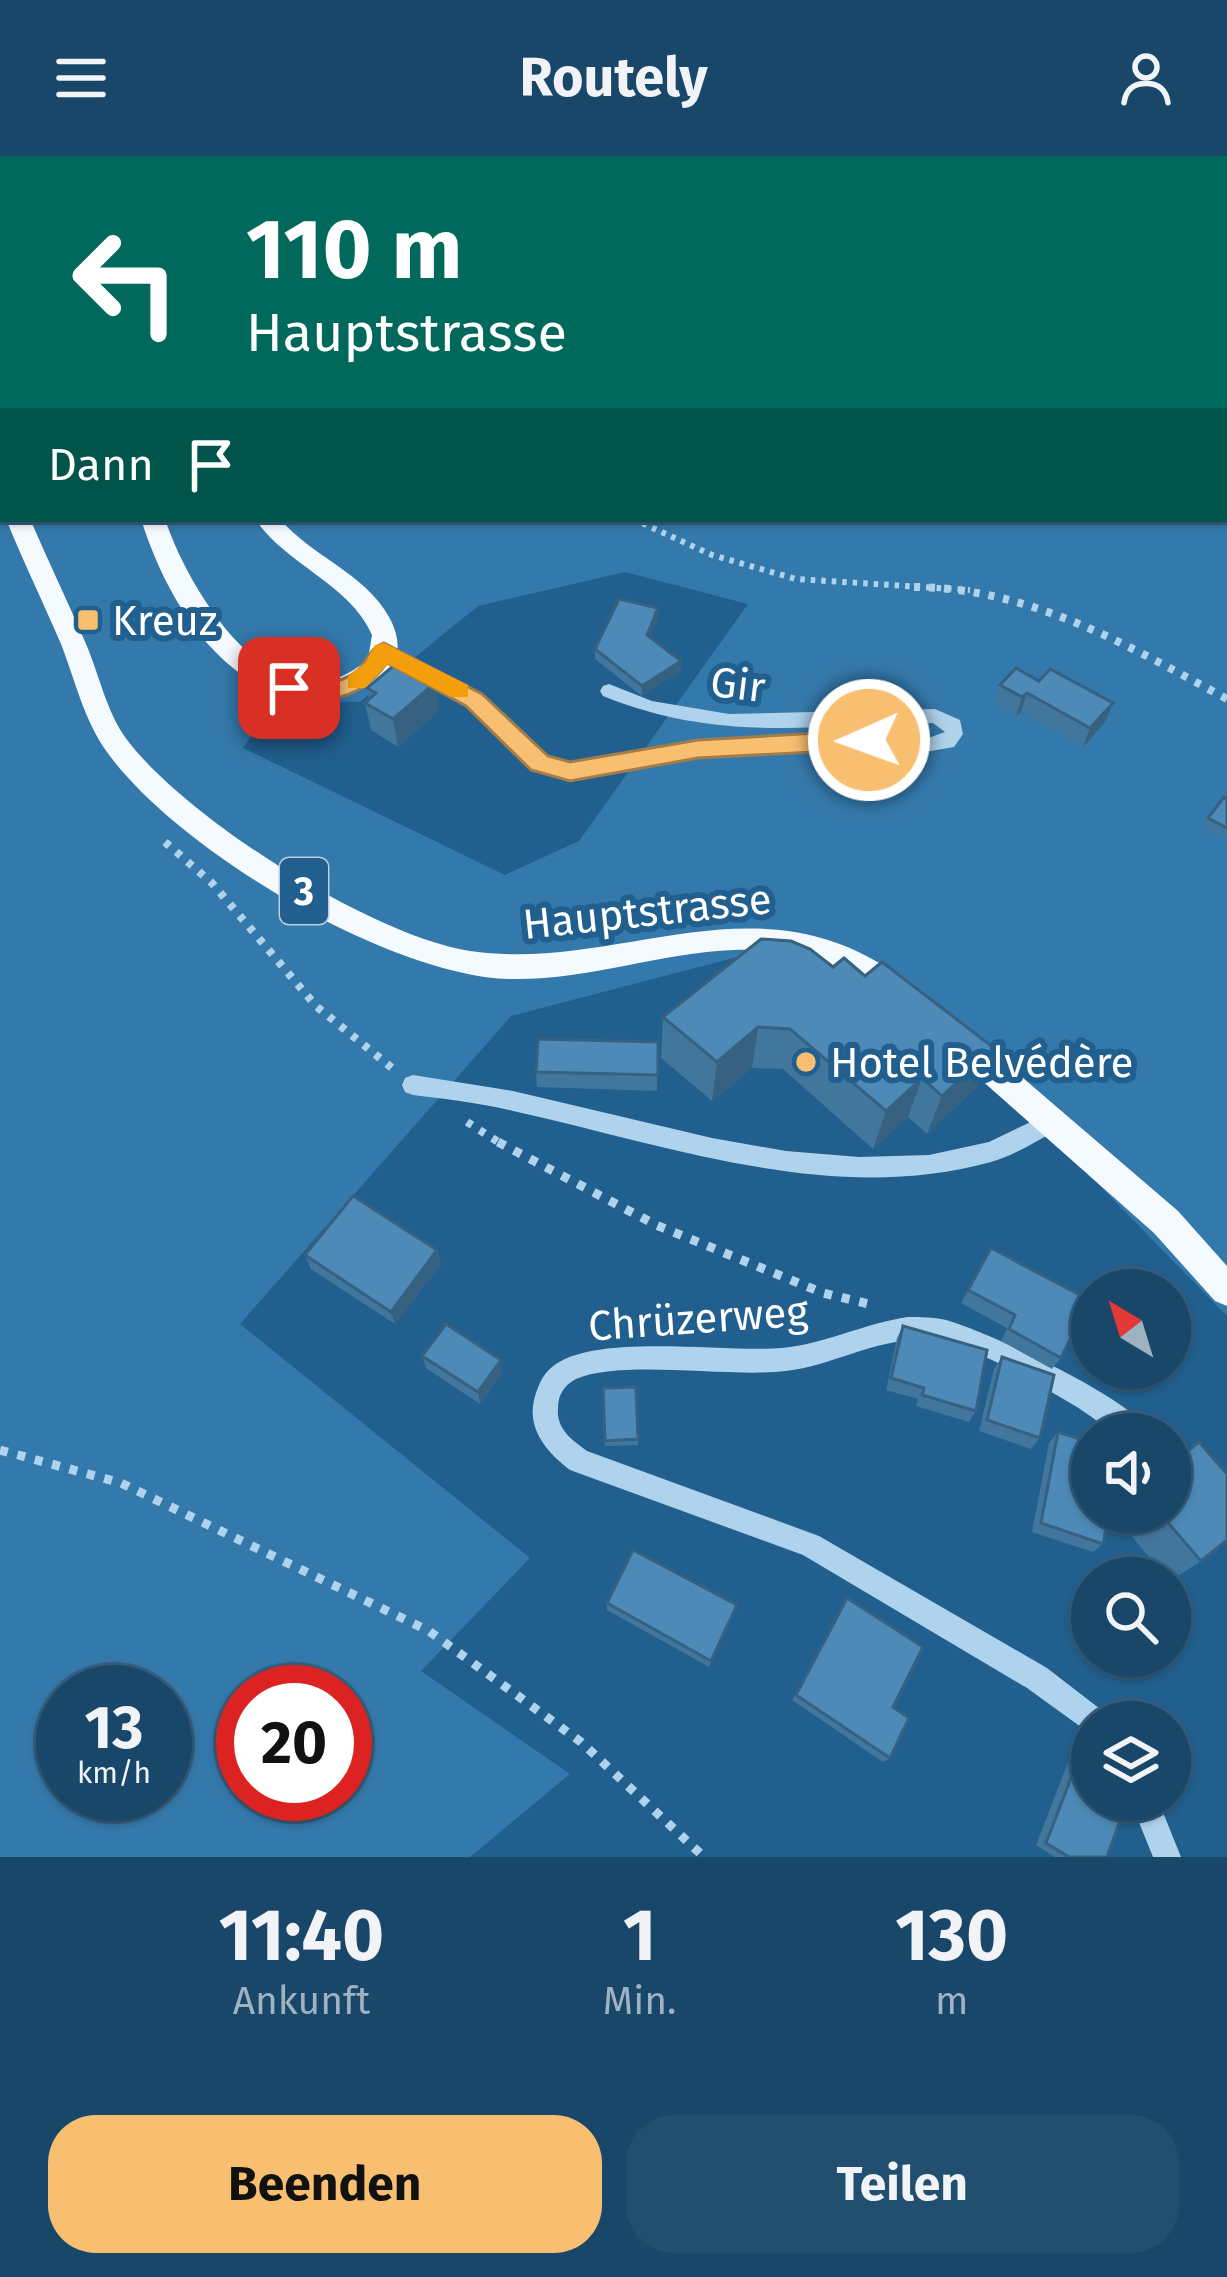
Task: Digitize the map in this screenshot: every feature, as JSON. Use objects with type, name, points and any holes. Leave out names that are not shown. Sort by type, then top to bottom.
[{"type":"main road","name":"Hauptstrasse","points":[[18,522],[95,707],[131,765],[153,790],[352,920],[433,956],[503,967],[580,962],[748,936],[796,938],[861,965],[928,1015],[1166,1222],[1227,1290]]},
{"type":"main road","points":[[154,522],[171,573],[224,640],[275,681],[301,691],[341,689],[364,677],[384,651],[380,620],[299,556],[270,522]]},
{"type":"street","name":"Gir","points":[[384,651],[474,700],[521,750],[560,770],[604,769],[724,746],[856,739],[931,744],[946,742],[954,734],[952,725],[935,716],[770,725],[655,709],[608,691]]},
{"type":"street","points":[[413,1085],[506,1100],[768,1161],[870,1165],[968,1160],[1004,1150],[1048,1123]]},
{"type":"street","name":"Chrüzerweg","points":[[1071,1704],[1037,1678],[810,1545],[579,1461],[549,1433],[544,1414],[547,1396],[565,1372],[598,1362],[790,1359],[883,1333],[926,1328],[979,1345],[1106,1413]]},
{"type":"street","points":[[1152,1821],[1167,1857]]},
{"type":"path","points":[[640,522],[710,554],[788,578],[850,586],[974,590],[1018,600],[1227,699]]},
{"type":"path","points":[[0,1450],[121,1483],[429,1630],[581,1742],[704,1857]]},
{"type":"shaded area","points":[[0,522],[1227,522],[1227,1316],[1191,1279],[1191,1269],[1181,1269],[1045,1130],[895,991],[776,947],[511,1016],[240,1324],[530,1558],[421,1671],[570,1774],[470,1857],[0,1857]],"holes":[[[625,572],[748,604],[579,841],[505,875],[243,748],[276,701],[360,702],[478,606]]]},
{"type":"building","points":[[619,599],[658,608],[647,635],[681,661],[642,686],[595,649]]},
{"type":"building","points":[[398,662],[435,683],[393,719],[365,703],[376,693],[367,688]]},
{"type":"building","points":[[1016,668],[1039,681],[1050,669],[1113,703],[1090,728],[1027,693],[1022,697],[1000,685]]},
{"type":"building","points":[[1227,799],[1227,828],[1208,818]]},
{"type":"building","points":[[761,939],[791,941],[833,967],[844,958],[865,976],[882,962],[994,1048],[942,1096],[922,1078],[886,1111],[790,1029],[758,1027],[717,1062],[663,1017]]},
{"type":"building","points":[[538,1039],[658,1042],[658,1075],[536,1072]]},
{"type":"building","points":[[353,1196],[437,1250],[391,1312],[305,1255]]},
{"type":"building","points":[[991,1248],[1071,1290],[1071,1337],[1061,1358],[1009,1329],[1015,1315],[968,1290]]},
{"type":"building","points":[[446,1324],[501,1360],[478,1392],[422,1356]]},
{"type":"building","points":[[903,1326],[987,1350],[976,1411],[922,1395],[924,1388],[891,1378]]},
{"type":"building","points":[[1002,1357],[1054,1375],[1040,1438],[987,1420]]},
{"type":"building","points":[[636,1387],[638,1439],[605,1441],[603,1388]]},
{"type":"building","points":[[1058,1432],[1071,1436],[1071,1533],[1105,1533],[1103,1544],[1041,1523]]},
{"type":"building","points":[[1199,1442],[1227,1474],[1227,1540],[1201,1561],[1177,1533],[1191,1533],[1191,1448]]},
{"type":"building","points":[[633,1550],[737,1605],[711,1661],[607,1603]]},
{"type":"building","points":[[847,1598],[923,1647],[893,1707],[909,1718],[890,1758],[796,1695]]},
{"type":"building","points":[[1071,1778],[1071,1821],[1120,1821],[1107,1857],[1069,1857],[1046,1843]]},
{"type":"slow traffic","points":[[357,682],[374,669],[384,651],[460,691]]},
{"type":"place","name":"Kreuz","points":[[88,620]]},
{"type":"place","name":"Hotel Belvédère","points":[[806,1062]]},
{"type":"route","points":[[289,688],[314,693],[341,689],[374,669],[384,651],[474,700],[540,764],[570,771],[604,769],[698,749],[869,740]]}]
